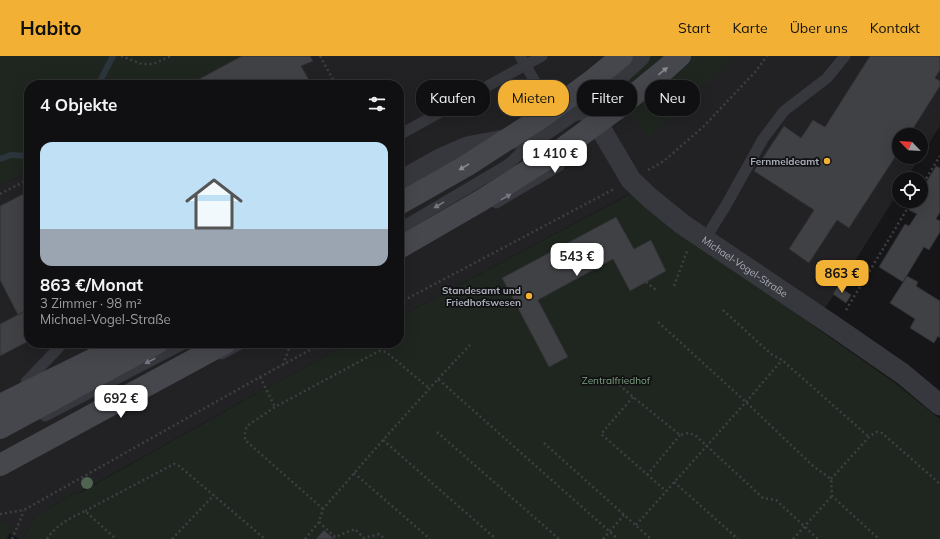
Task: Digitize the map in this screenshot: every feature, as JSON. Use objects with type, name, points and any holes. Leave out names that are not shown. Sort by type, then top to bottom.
[{"type":"main road","points":[[404,201],[466,166],[545,115],[594,79],[622,56]]},
{"type":"main road","points":[[404,245],[482,200],[559,152],[618,108],[680,56]]},
{"type":"main road","points":[[0,405],[116,348]]},
{"type":"main road","points":[[0,428],[148,348]]},
{"type":"main road","points":[[0,465],[216,348]]},
{"type":"street","points":[[569,114],[599,93],[640,56]]},
{"type":"street","name":"Michael-Vogel-Straße","points":[[569,115],[584,110],[592,114],[631,180],[650,198],[682,224],[902,374],[940,405]]},
{"type":"street","points":[[404,179],[442,158],[467,147],[541,132],[566,116]]},
{"type":"street","points":[[0,394],[74,360],[96,348]]},
{"type":"lane","points":[[404,132],[522,61],[542,56]]},
{"type":"lane","points":[[700,236],[725,207],[763,139],[784,111],[827,78],[845,56]]},
{"type":"lane","points":[[522,61],[537,80]]},
{"type":"lane","points":[[404,226],[509,164],[541,132]]},
{"type":"lane","points":[[509,164],[524,188]]},
{"type":"lane","points":[[404,254],[524,188],[559,166]]},
{"type":"lane","points":[[26,382],[58,348]]},
{"type":"lane","points":[[0,439],[175,348]]},
{"type":"lane","points":[[0,475],[233,348]]},
{"type":"path","points":[[121,56],[142,64],[153,64],[171,56]]},
{"type":"path","points":[[320,56],[333,80]]},
{"type":"path","points":[[404,300],[664,161],[703,127],[756,71],[767,56]]},
{"type":"path","points":[[928,176],[940,156]]},
{"type":"path","points":[[0,194],[24,182]]},
{"type":"path","points":[[835,327],[908,208]]},
{"type":"path","points":[[674,286],[691,239],[700,236]]},
{"type":"path","points":[[646,282],[656,290]]},
{"type":"path","points":[[723,310],[771,354],[782,360],[869,437]]},
{"type":"path","points":[[658,322],[746,402],[813,466],[831,479]]},
{"type":"path","points":[[305,539],[319,522],[323,509],[383,440],[470,345]]},
{"type":"path","points":[[282,365],[289,348]]},
{"type":"path","points":[[0,514],[24,510],[314,348]]},
{"type":"path","points":[[323,509],[245,440],[247,426],[275,407],[379,351],[386,352],[430,388]]},
{"type":"path","points":[[636,525],[782,360]]},
{"type":"path","points":[[260,377],[275,407]]},
{"type":"path","points":[[612,378],[680,435]]},
{"type":"path","points":[[438,379],[618,539]]},
{"type":"path","points":[[633,397],[601,434],[666,491]]},
{"type":"path","points":[[437,432],[559,539]]},
{"type":"path","points":[[879,539],[832,496],[831,479],[869,437],[876,432],[882,432],[940,484]]},
{"type":"path","points":[[647,475],[680,435],[688,433],[695,435],[763,498],[776,500],[818,539]]},
{"type":"path","points":[[383,440],[496,539]]},
{"type":"path","points":[[544,443],[651,539]]},
{"type":"path","points":[[47,539],[51,533],[67,520],[174,464],[178,465],[265,539]]},
{"type":"path","points":[[354,473],[430,539]]},
{"type":"path","points":[[674,482],[738,539]]},
{"type":"path","points":[[172,539],[214,495]]},
{"type":"path","points":[[793,539],[832,496]]},
{"type":"path","points":[[12,539],[24,510]]},
{"type":"path","points":[[85,511],[116,539]]},
{"type":"path","points":[[603,539],[624,515]]},
{"type":"path","points":[[319,522],[335,537],[355,529],[364,538],[379,534],[385,539]]},
{"type":"shaded area","points":[[242,56],[940,56],[940,126],[928,145],[928,128],[892,128],[892,164],[916,164],[910,172],[892,172],[892,202],[814,326],[629,194],[404,314],[404,80],[197,80]]},
{"type":"shaded area","points":[[24,174],[24,348],[341,348],[77,494],[76,492],[35,516],[22,539],[19,539],[0,528],[0,186]]},
{"type":"green space","points":[[0,56],[242,56],[197,80],[24,80],[24,174],[0,186]]},
{"type":"green space","points":[[653,56],[733,56],[731,60],[700,89],[700,80],[645,80],[645,116],[672,116],[649,138],[633,116],[637,116],[637,80],[627,80]]},
{"type":"green space","name":"Zentralfriedhof","points":[[630,194],[721,261],[895,383],[940,419],[940,539],[22,539],[35,516],[76,492],[78,494],[266,388],[341,348],[404,348],[404,314]]},
{"type":"green space","points":[[0,523],[13,523],[7,539],[0,539]]},
{"type":"building","points":[[242,56],[310,56],[313,61],[301,66],[309,80],[197,80]]},
{"type":"building","name":"Fernmeldeamt","points":[[870,56],[940,56],[940,70],[935,78],[940,81],[940,86],[913,128],[892,128],[892,162],[849,228],[837,220],[809,263],[789,249],[814,210],[754,171],[784,126],[801,138],[813,120],[825,127]]},
{"type":"building","points":[[936,166],[940,168],[940,212],[936,219],[940,221],[940,232],[929,250],[924,247],[903,282],[879,267],[905,224],[909,226],[917,214],[909,210],[910,208],[928,208],[928,179]]},
{"type":"building","points":[[24,194],[24,312],[18,315],[0,280],[0,206]]},
{"type":"building","name":"Standesamt und Friedhofswesen","points":[[616,217],[634,249],[651,240],[666,271],[630,291],[613,259],[538,300],[568,357],[549,367],[502,278]]},
{"type":"building","points":[[907,276],[918,282],[916,286],[940,301],[940,338],[938,336],[934,343],[910,328],[915,319],[890,303]]},
{"type":"building","points":[[838,286],[851,295],[846,303],[833,294]]},
{"type":"building","points":[[24,312],[24,344],[0,356],[0,324]]},
{"type":"building","points":[[324,530],[334,539],[316,539]]},
{"type":"waterway","points":[[101,80],[113,56]]},
{"type":"waterway","points":[[0,159],[11,155],[24,156]]},
{"type":"place","name":"Fernmeldeamt","points":[[827,161]]},
{"type":"place","name":"Standesamt und Friedhofswesen","points":[[529,296]]}]
